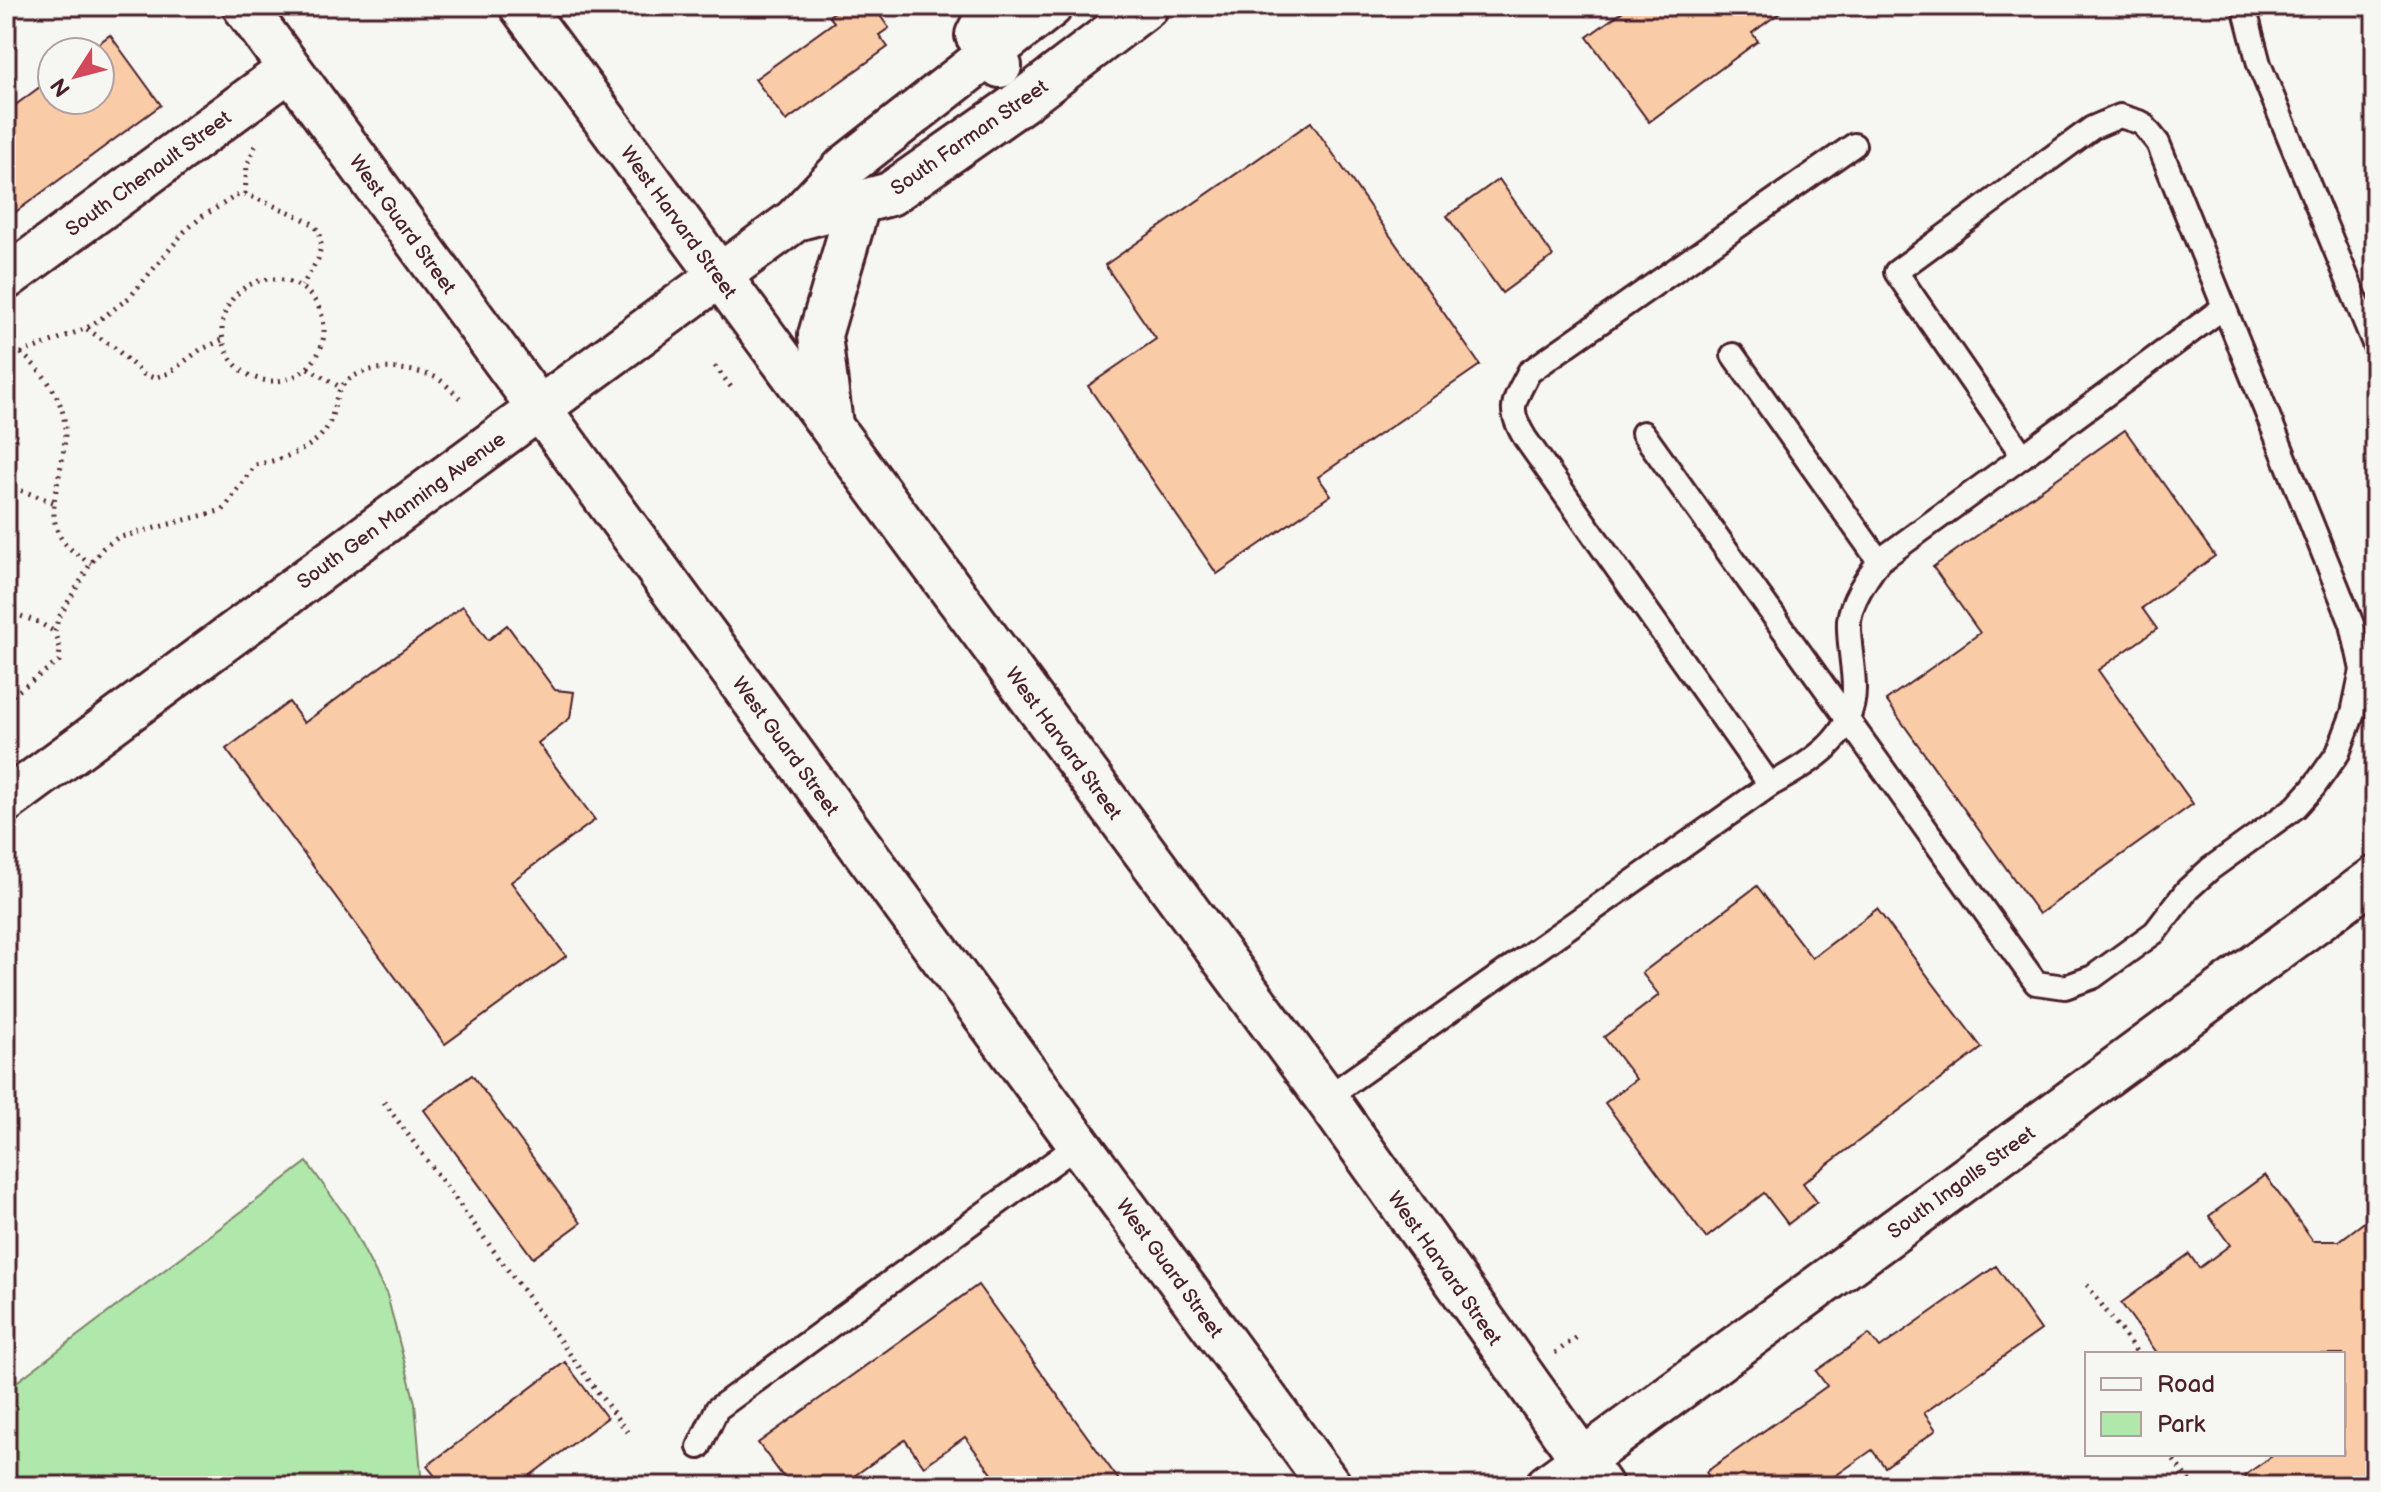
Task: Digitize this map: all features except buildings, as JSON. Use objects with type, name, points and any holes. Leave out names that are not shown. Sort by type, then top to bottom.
[{"type":"street","name":"West Guard Street","points":[[244,6],[1330,1486]]},
{"type":"street","name":"West Harvard Street","points":[[521,6],[1326,1098],[1591,1473]]},
{"type":"street","name":"South Farman Street","points":[[795,220],[852,184],[987,31],[1017,6]]},
{"type":"street","name":"South Farman Street","points":[[987,31],[1051,6]]},
{"type":"street","name":"South Farman Street","points":[[852,184],[890,194],[1024,100],[1147,6]]},
{"type":"street","points":[[987,31],[1024,100]]},
{"type":"street","name":"South Chenault Street","points":[[6,278],[290,69]]},
{"type":"street","points":[[831,426],[820,335],[852,184]]},
{"type":"street","name":"South Gen Manning Avenue","points":[[6,801],[795,220]]},
{"type":"street","name":"South Ingalls Street","points":[[1547,1486],[1591,1473],[2375,878]]},
{"type":"lane","points":[[2244,6],[2259,64],[2375,346]]},
{"type":"lane","points":[[1643,433],[2036,983],[2065,987],[2093,977],[2155,932],[2187,890],[2210,869],[2296,807],[2338,753],[2353,713],[2362,670],[2352,624],[2158,143],[2142,123],[2120,116],[2092,128],[1896,272],[2023,456]]},
{"type":"lane","points":[[1770,785],[1525,438],[1513,419],[1514,403],[1529,372],[1854,145]]},
{"type":"lane","points":[[1326,1098],[1770,785],[1797,771],[1832,743],[1849,721],[1854,691],[1849,619],[1864,583],[1879,561],[2224,307]]},
{"type":"lane","points":[[1733,355],[1879,561]]},
{"type":"lane","points":[[699,1447],[717,1409],[1079,1144]]},
{"type":"path","points":[[245,194],[247,165],[261,133]]},
{"type":"path","points":[[6,359],[87,328],[130,297],[185,231],[236,196],[245,194],[294,214],[313,224],[320,233],[318,259],[302,286]]},
{"type":"path","points":[[263,279],[284,279],[302,286],[322,315],[324,333],[320,351],[308,368],[292,378],[273,381],[251,377],[235,365],[222,340],[223,314],[247,285],[263,279]]},
{"type":"path","points":[[87,328],[143,374],[154,378],[169,373],[200,350],[222,340]]},
{"type":"path","points":[[21,353],[47,379],[66,429],[51,508],[59,535],[72,553],[91,563]]},
{"type":"path","points":[[715,366],[734,391]]},
{"type":"path","points":[[308,368],[340,387]]},
{"type":"path","points":[[7,696],[59,661],[60,649],[55,632],[58,619],[103,548],[117,538],[223,510],[255,465],[278,460],[307,446],[328,426],[340,387],[351,377],[369,369],[394,369],[434,376],[461,399]]},
{"type":"path","points":[[6,485],[53,502]]},
{"type":"path","points":[[6,611],[38,622],[55,632]]},
{"type":"path","points":[[384,1102],[628,1433]]},
{"type":"path","points":[[2087,1285],[2137,1352]]},
{"type":"path","points":[[1543,1362],[1580,1335]]},
{"type":"path","points":[[2170,1456],[2193,1486]]},
{"type":"green space","points":[[307,1162],[347,1218],[387,1295],[415,1403],[422,1486],[6,1486],[6,1390]]}]
